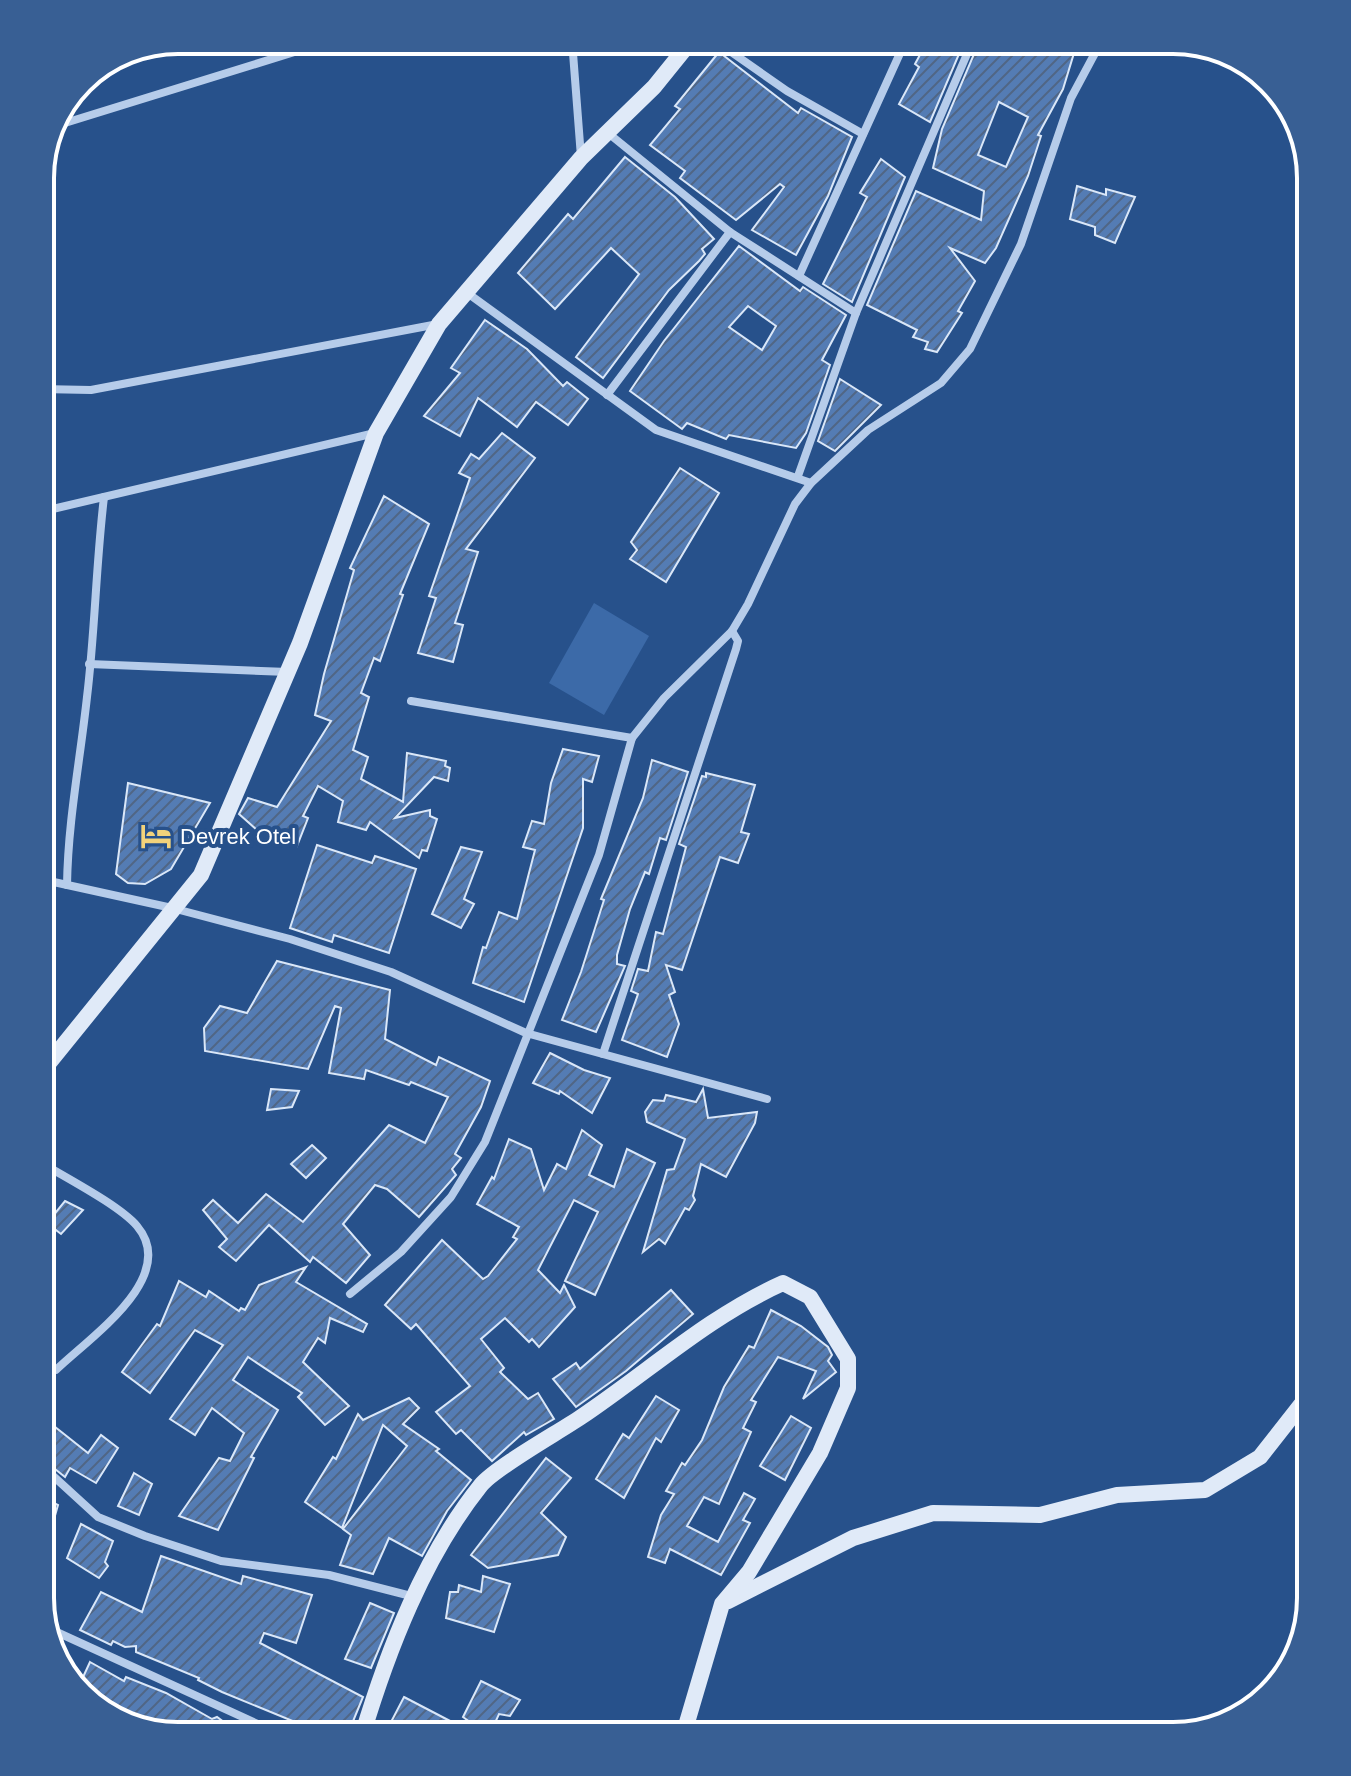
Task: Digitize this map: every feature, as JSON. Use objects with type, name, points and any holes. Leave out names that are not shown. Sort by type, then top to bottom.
[{"type":"street","points":[[68,122],[288,54]]},
{"type":"street","points":[[573,54],[581,158]]},
{"type":"street","points":[[54,1056],[201,875],[288,672],[376,433],[439,324],[581,158],[654,87],[681,54]]},
{"type":"street","points":[[734,54],[787,91],[863,134]]},
{"type":"street","points":[[799,276],[900,54]]},
{"type":"street","points":[[798,476],[856,313],[967,54]]},
{"type":"street","points":[[350,1294],[401,1252],[451,1197],[471,1167],[508,1087],[526,1033],[599,855],[632,738],[664,698],[732,631],[795,504],[811,483],[868,430],[941,383],[962,362],[1021,244],[1071,98],[1095,54]]},
{"type":"street","points":[[607,132],[730,232],[856,313]]},
{"type":"street","points":[[607,395],[730,232]]},
{"type":"street","points":[[465,291],[668,437],[798,476],[811,483]]},
{"type":"street","points":[[54,389],[91,390],[439,324]]},
{"type":"street","points":[[54,509],[376,433]]},
{"type":"street","points":[[67,885],[68,830],[89,664],[94,576],[104,497]]},
{"type":"street","points":[[603,1054],[736,649],[738,641],[732,631]]},
{"type":"street","points":[[89,664],[288,672]]},
{"type":"street","points":[[411,701],[632,738]]},
{"type":"street","points":[[54,882],[172,908],[391,972],[526,1033],[767,1099]]},
{"type":"street","points":[[54,1171],[136,1224],[151,1250],[150,1269],[132,1297],[54,1369]]},
{"type":"street","points":[[366,1722],[380,1679],[416,1597],[459,1518],[483,1482],[615,1394],[742,1301],[783,1283],[810,1297],[848,1359],[848,1388],[820,1453],[749,1572],[722,1604],[687,1722]]},
{"type":"street","points":[[722,1604],[853,1538],[933,1513],[1040,1515],[1117,1495],[1205,1490],[1260,1457],[1297,1410]]},
{"type":"street","points":[[54,1477],[98,1517],[145,1536],[221,1561],[329,1575],[416,1597]]},
{"type":"street","points":[[60,1633],[253,1722]]},
{"type":"shaded area","points":[[594,603],[649,636],[604,715],[549,683]]},
{"type":"building","points":[[717,54],[722,54],[798,113],[801,108],[852,137],[828,196],[796,255],[752,230],[784,187],[780,184],[736,220],[680,178],[685,171],[650,145],[680,109],[675,106]]},
{"type":"building","points":[[920,54],[959,54],[930,122],[899,104],[919,67],[915,64]]},
{"type":"building","points":[[974,54],[1074,54],[1063,89],[1038,135],[1041,136],[1028,176],[996,248],[985,263],[950,248],[975,281],[958,311],[962,313],[937,352],[925,349],[928,342],[913,337],[917,330],[867,305],[916,191],[981,220],[984,191],[933,168],[942,129]],"holes":[[[999,102],[1028,117],[1006,167],[978,155]]]},
{"type":"building","points":[[625,157],[675,197],[714,239],[702,249],[705,254],[699,261],[669,290],[603,378],[576,357],[639,274],[611,248],[555,309],[518,273],[568,214],[573,219]]},
{"type":"building","points":[[881,159],[905,177],[852,302],[823,284],[867,197],[860,193]]},
{"type":"building","points":[[1077,186],[1106,195],[1106,189],[1135,197],[1115,243],[1095,235],[1095,227],[1070,219]]},
{"type":"building","points":[[739,246],[800,291],[803,287],[846,315],[822,360],[830,365],[806,433],[796,448],[729,435],[726,439],[687,423],[682,429],[630,391],[664,341]],"holes":[[[748,306],[776,326],[762,350],[729,327]]]},
{"type":"building","points":[[485,320],[527,349],[563,386],[567,382],[588,399],[568,425],[536,402],[517,427],[478,398],[460,436],[424,416],[460,373],[451,368]]},
{"type":"building","points":[[840,379],[881,405],[835,451],[818,441]]},
{"type":"building","points":[[502,433],[535,458],[466,549],[478,552],[455,623],[463,625],[453,662],[418,653],[436,598],[429,596],[470,478],[459,473],[471,454],[479,459]]},
{"type":"building","points":[[680,468],[719,493],[666,582],[630,559],[637,550],[631,542]]},
{"type":"building","points":[[384,496],[429,524],[400,594],[403,595],[380,661],[374,658],[361,693],[369,697],[353,750],[368,757],[361,779],[403,802],[407,753],[446,761],[445,766],[450,768],[448,781],[434,777],[395,818],[430,810],[430,816],[437,819],[427,851],[422,850],[419,858],[370,822],[366,830],[338,822],[343,801],[318,786],[303,816],[308,818],[297,846],[257,830],[239,814],[248,798],[277,807],[331,721],[315,715],[324,674],[354,570],[350,568]]},
{"type":"building","points":[[563,749],[599,756],[592,782],[583,779],[583,828],[524,1002],[473,983],[483,947],[486,948],[499,912],[517,919],[535,850],[523,847],[532,821],[544,824],[551,783]]},
{"type":"building","points":[[652,760],[688,772],[666,840],[660,838],[649,874],[645,872],[630,909],[617,955],[617,964],[625,966],[596,1032],[562,1020],[581,972],[604,900],[601,899],[643,798]]},
{"type":"building","points":[[706,773],[755,785],[741,832],[749,834],[738,863],[720,857],[682,970],[666,965],[675,992],[669,995],[679,1024],[667,1057],[622,1040],[638,994],[631,991],[638,969],[648,971],[656,932],[663,934],[686,847],[679,844],[702,776],[706,777]]},
{"type":"building","name":"Devrek Otel","points":[[128,783],[210,803],[171,869],[145,884],[128,883],[116,874]]},
{"type":"building","points":[[317,845],[372,863],[375,856],[416,869],[389,953],[334,935],[332,942],[290,928]]},
{"type":"building","points":[[461,847],[482,852],[464,899],[474,904],[461,928],[432,914]]},
{"type":"building","points":[[277,961],[390,990],[385,1039],[436,1065],[439,1057],[490,1081],[481,1107],[455,1154],[461,1158],[452,1169],[456,1175],[419,1217],[387,1189],[375,1185],[343,1224],[370,1255],[346,1283],[313,1257],[310,1262],[269,1225],[236,1261],[219,1247],[227,1239],[203,1210],[213,1200],[238,1223],[266,1194],[303,1222],[389,1125],[425,1143],[448,1097],[411,1082],[409,1085],[366,1070],[364,1079],[329,1073],[341,1008],[335,1006],[308,1069],[205,1051],[204,1028],[220,1006],[247,1013]]},
{"type":"building","points":[[550,1053],[584,1070],[610,1078],[592,1113],[560,1091],[559,1094],[533,1083]]},
{"type":"building","points":[[271,1089],[299,1091],[292,1107],[267,1110]]},
{"type":"building","points":[[703,1089],[708,1118],[757,1112],[755,1123],[726,1177],[701,1164],[693,1196],[695,1200],[689,1210],[685,1208],[665,1244],[659,1239],[643,1252],[667,1170],[674,1169],[685,1139],[647,1122],[645,1112],[653,1100],[664,1101],[666,1095],[696,1102]]},
{"type":"building","points":[[582,1130],[602,1145],[589,1175],[614,1187],[627,1149],[655,1163],[595,1295],[565,1281],[598,1212],[574,1200],[538,1270],[560,1293],[564,1285],[575,1307],[539,1347],[532,1339],[529,1342],[505,1318],[481,1339],[504,1368],[500,1372],[528,1399],[538,1393],[554,1419],[526,1435],[524,1432],[492,1461],[461,1430],[456,1434],[436,1412],[470,1386],[416,1324],[411,1329],[385,1305],[442,1240],[483,1279],[488,1276],[517,1239],[513,1237],[519,1227],[477,1204],[492,1177],[494,1179],[509,1139],[531,1149],[544,1190],[557,1164],[566,1169]]},
{"type":"building","points":[[312,1145],[326,1158],[306,1178],[291,1164]]},
{"type":"building","points":[[65,1201],[83,1210],[61,1234],[54,1228],[54,1214]]},
{"type":"building","points":[[306,1267],[296,1282],[367,1324],[363,1332],[330,1318],[325,1343],[318,1338],[303,1362],[349,1406],[325,1425],[298,1397],[302,1393],[248,1357],[233,1380],[278,1410],[251,1457],[254,1458],[218,1530],[179,1516],[219,1458],[230,1461],[244,1433],[212,1408],[195,1435],[170,1419],[223,1345],[195,1330],[150,1393],[122,1372],[157,1324],[160,1326],[179,1281],[206,1297],[209,1291],[239,1311],[241,1308],[245,1310],[259,1285]]},
{"type":"building","points":[[671,1290],[693,1314],[626,1371],[576,1407],[553,1379],[576,1363],[580,1369]]},
{"type":"building","points":[[771,1310],[801,1326],[828,1347],[832,1355],[828,1361],[836,1372],[803,1399],[816,1371],[778,1357],[751,1400],[756,1402],[743,1428],[751,1432],[719,1504],[704,1497],[687,1526],[718,1542],[744,1493],[755,1499],[743,1520],[750,1523],[721,1575],[670,1549],[665,1563],[648,1557],[661,1515],[674,1494],[666,1491],[682,1463],[685,1465],[702,1440],[724,1387],[749,1346],[754,1348]]},
{"type":"building","points":[[656,1396],[679,1410],[661,1442],[656,1438],[624,1498],[596,1479],[623,1434],[629,1438]]},
{"type":"building","points":[[409,1398],[419,1408],[403,1424],[439,1449],[436,1451],[471,1480],[447,1511],[422,1556],[389,1538],[373,1574],[340,1565],[351,1535],[343,1529],[407,1446],[383,1425],[342,1528],[305,1502],[333,1457],[336,1459],[358,1414],[363,1420]]},
{"type":"building","points":[[791,1416],[811,1428],[785,1480],[760,1466]]},
{"type":"building","points":[[54,1426],[88,1453],[101,1435],[118,1448],[96,1483],[70,1468],[65,1477],[54,1468]]},
{"type":"building","points":[[546,1458],[571,1478],[541,1513],[566,1537],[558,1555],[488,1568],[471,1555]]},
{"type":"building","points":[[134,1473],[152,1484],[139,1515],[118,1506]]},
{"type":"building","points":[[81,1524],[113,1541],[105,1562],[108,1566],[99,1578],[67,1558]]},
{"type":"building","points":[[161,1556],[241,1584],[243,1576],[312,1595],[296,1643],[264,1633],[260,1643],[363,1697],[353,1722],[295,1722],[136,1652],[136,1646],[125,1647],[113,1641],[111,1645],[80,1630],[101,1592],[142,1612]]},
{"type":"building","points":[[483,1576],[510,1584],[494,1632],[446,1618],[450,1592],[458,1592],[459,1585],[481,1592]]},
{"type":"building","points":[[370,1603],[394,1613],[371,1668],[345,1659]]},
{"type":"building","points":[[90,1662],[124,1681],[126,1677],[166,1693],[212,1719],[217,1717],[224,1722],[146,1718],[116,1705],[83,1677]]},
{"type":"building","points":[[481,1681],[520,1700],[510,1716],[499,1714],[495,1722],[470,1722],[463,1717]]},
{"type":"building","points":[[404,1697],[452,1722],[391,1722]]},
{"type":"place","name":"Devrek Otel","points":[[156,836]]}]
